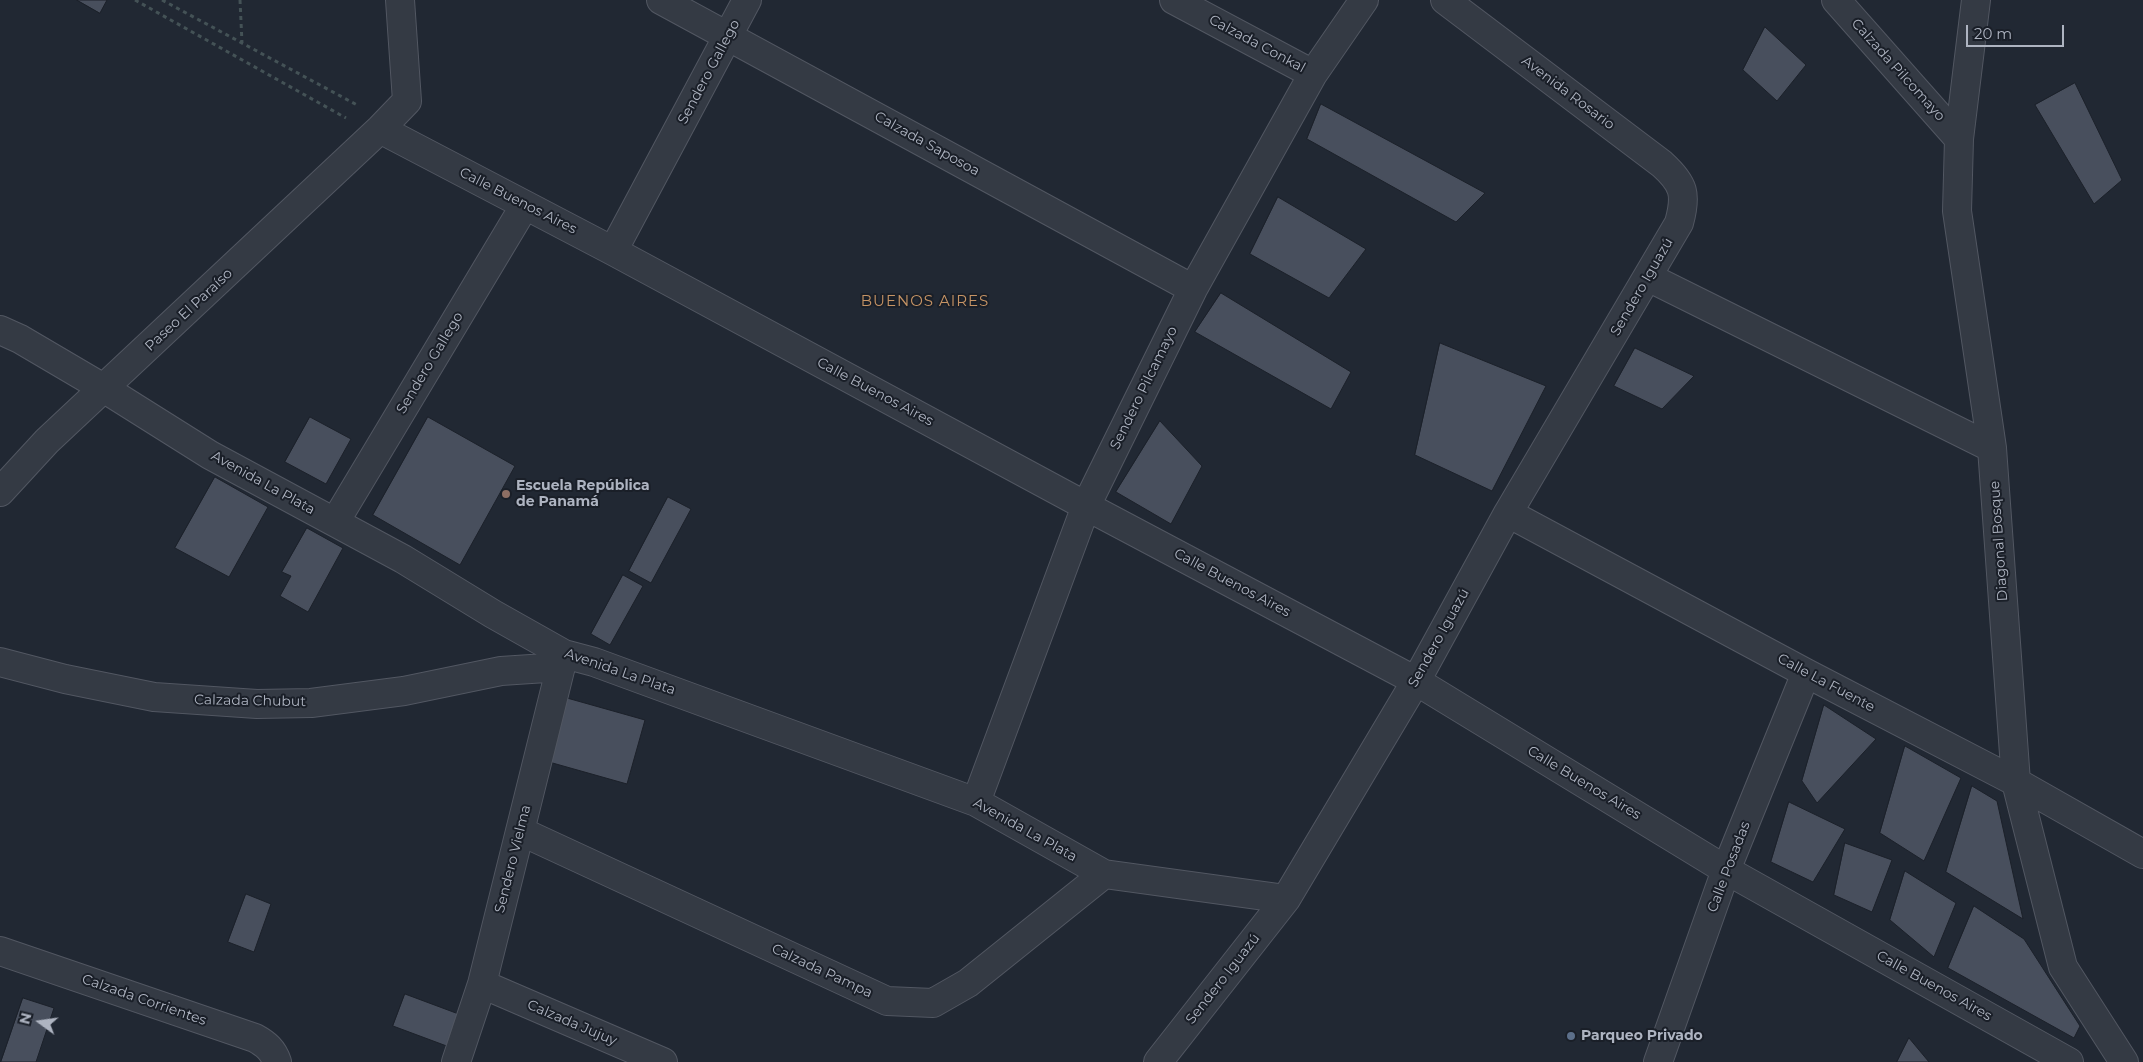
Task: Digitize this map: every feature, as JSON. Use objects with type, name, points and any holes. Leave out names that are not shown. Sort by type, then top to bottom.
[{"type":"street","name":"Paseo El Paraíso","points":[[0,492],[47,441],[105,389],[381,129],[407,101],[400,0]]},
{"type":"street","name":"Calzada Saposoa","points":[[661,0],[1193,289]]},
{"type":"street","name":"Sendero Gallego","points":[[613,251],[747,0]]},
{"type":"street","name":"Calzada Conkal","points":[[1174,0],[1313,74]]},
{"type":"street","name":"Sendero Pilcamayo","points":[[976,802],[1086,506],[1193,289],[1313,74],[1364,0]]},
{"type":"street","name":"Avenida Rosario","points":[[1446,0],[1662,164],[1676,177],[1684,192]]},
{"type":"street","name":"Calzada Pilcomayo","points":[[1836,0],[1959,139]]},
{"type":"street","name":"Diagonal Bosque","points":[[1976,0],[1959,139],[1957,211],[1992,448],[2016,782],[2063,967],[2124,1062]]},
{"type":"street","name":"Calle Buenos Aires","points":[[381,129],[1416,680],[1726,870],[2069,1062]]},
{"type":"street","name":"Sendero Iguazú","points":[[1158,1062],[1286,898],[1416,680],[1508,513],[1679,223],[1683,208],[1684,192]]},
{"type":"street","name":"Sendero Gallego","points":[[335,522],[525,205]]},
{"type":"street","points":[[1648,277],[1992,448]]},
{"type":"street","name":"Avenida La Plata","points":[[0,330],[20,339],[105,389],[210,455],[403,559],[562,661],[594,662],[976,802],[1104,874],[1286,898]]},
{"type":"street","name":"Calle La Fuente","points":[[1508,513],[1806,673],[2016,782],[2143,854]]},
{"type":"street","name":"Calzada Chubut","points":[[0,662],[65,679],[154,697],[257,704],[330,700],[404,691],[501,671],[562,661]]},
{"type":"street","name":"Sendero Vielma","points":[[456,1062],[482,984],[562,661]]},
{"type":"street","name":"Calle Posadas","points":[[1658,1062],[1726,870],[1806,673]]},
{"type":"street","name":"Calzada Pampa","points":[[520,831],[887,1001],[933,1003],[961,987],[1104,874]]},
{"type":"street","name":"Calzada Corrientes","points":[[0,951],[255,1038],[266,1044],[278,1062]]},
{"type":"street","name":"Calzada Jujuy","points":[[482,984],[663,1062]]},
{"type":"path","points":[[135,0],[381,129]]},
{"type":"path","points":[[162,0],[242,43],[381,129]]},
{"type":"path","points":[[240,0],[242,43]]},
{"type":"building","points":[[77,0],[107,0],[100,13]]},
{"type":"building","points":[[1765,27],[1806,65],[1777,101],[1743,70]]},
{"type":"building","points":[[2075,83],[2122,180],[2094,204],[2035,105]]},
{"type":"building","points":[[1321,104],[1485,193],[1456,222],[1307,139]]},
{"type":"building","points":[[1278,197],[1366,249],[1329,298],[1250,254]]},
{"type":"building","points":[[1221,293],[1351,372],[1331,409],[1195,332]]},
{"type":"building","points":[[1440,343],[1546,386],[1492,491],[1415,455]]},
{"type":"building","points":[[1635,348],[1694,376],[1662,409],[1614,386]]},
{"type":"building","points":[[310,417],[351,439],[326,484],[285,462]]},
{"type":"building","points":[[428,417],[515,466],[460,565],[373,515]]},
{"type":"building","points":[[1160,421],[1202,466],[1171,524],[1116,492]]},
{"type":"building","points":[[215,477],[268,507],[229,577],[175,548]]},
{"type":"building","points":[[668,497],[691,509],[651,583],[629,571]]},
{"type":"building","points":[[307,528],[343,548],[308,612],[280,596],[291,576],[282,572]]},
{"type":"building","points":[[623,575],[643,586],[610,645],[591,634]]},
{"type":"building","points":[[567,698],[645,720],[627,784],[549,762]]},
{"type":"building","points":[[1824,705],[1876,739],[1817,803],[1802,781]]},
{"type":"building","points":[[1905,746],[1961,778],[1924,861],[1880,833]]},
{"type":"building","points":[[1972,786],[1997,801],[2023,919],[1946,872]]},
{"type":"building","points":[[1789,802],[1845,829],[1813,882],[1771,862]]},
{"type":"building","points":[[1845,843],[1892,860],[1872,912],[1834,895]]},
{"type":"building","points":[[1905,871],[1956,903],[1934,957],[1890,920]]},
{"type":"building","points":[[246,894],[271,904],[254,952],[228,942]]},
{"type":"building","points":[[1974,906],[2024,939],[2080,1026],[2074,1038],[1948,968]]},
{"type":"building","points":[[405,994],[464,1016],[452,1048],[393,1026]]},
{"type":"building","points":[[23,998],[54,1008],[36,1062],[1,1062]]},
{"type":"building","points":[[1909,1038],[1929,1062],[1897,1062]]},
{"type":"place","name":"Escuela República de Panamá","points":[[506,494]]},
{"type":"place","name":"Parqueo Privado","points":[[1571,1036]]},
{"type":"district","name":"BUENOS AIRES","points":[[925,302]]}]
